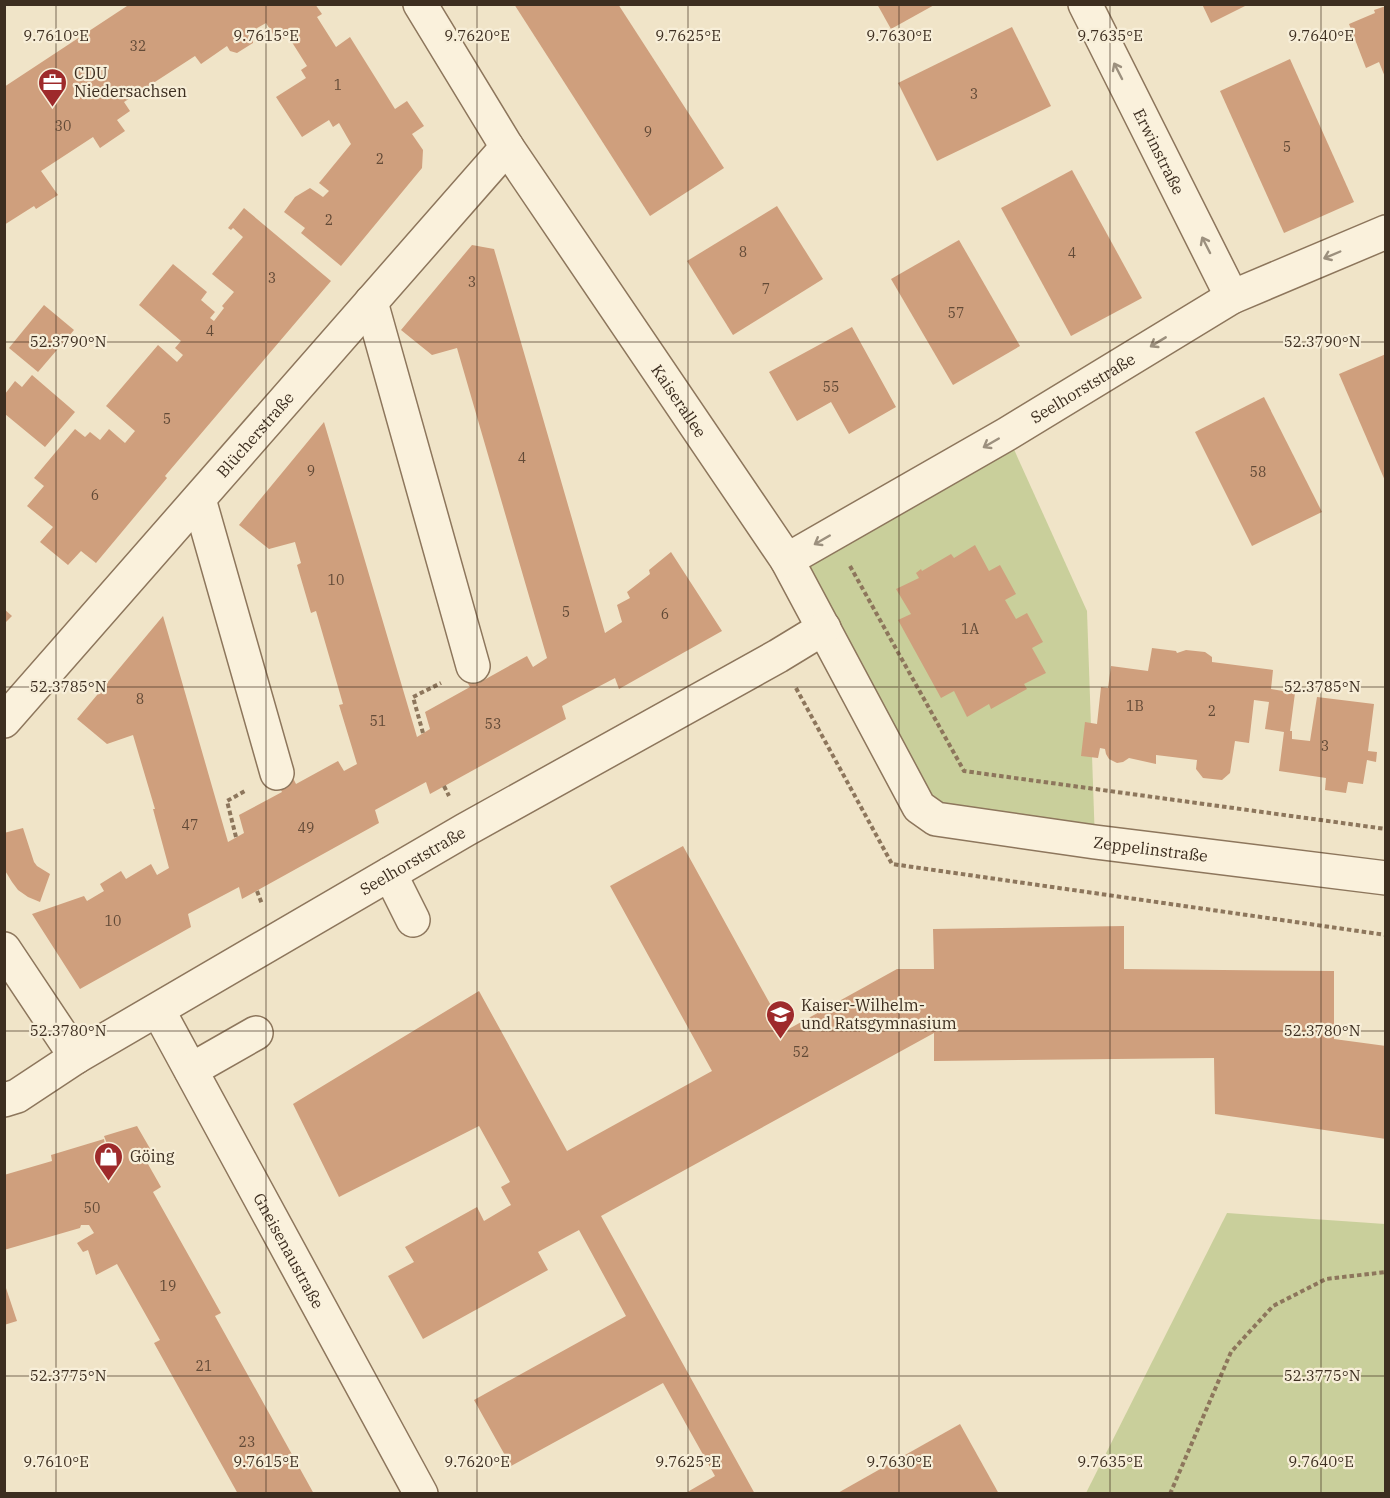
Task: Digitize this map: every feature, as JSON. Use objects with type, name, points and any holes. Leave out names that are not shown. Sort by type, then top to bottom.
[{"type":"street","name":"Kaiserallee","points":[[420,4],[507,147],[787,560],[919,807]]},
{"type":"street","name":"Erwinstraße","points":[[1085,4],[1232,297]]},
{"type":"street","name":"Blücherstraße","points":[[4,722],[507,147]]},
{"type":"street","name":"Seelhorststraße","points":[[787,560],[1006,434],[1232,297],[1386,232]]},
{"type":"street","points":[[371,302],[474,666]]},
{"type":"street","points":[[199,499],[277,773]]},
{"type":"street","name":"Seelhorststraße","points":[[4,1100],[17,1096],[76,1057],[465,830],[778,656],[824,628]]},
{"type":"street","name":"Zeppelinstraße","points":[[919,807],[936,819],[1095,842],[1386,878]]},
{"type":"street","points":[[390,874],[413,920]]},
{"type":"street","points":[[4,949],[76,1057]]},
{"type":"street","name":"Gneisenaustraße","points":[[158,1010],[422,1494]]},
{"type":"street","points":[[190,1070],[256,1033]]},
{"type":"path","points":[[832,534],[964,771],[1386,829]]},
{"type":"path","points":[[423,733],[413,697],[474,666]]},
{"type":"path","points":[[236,837],[227,801],[277,773]]},
{"type":"path","points":[[1170,1494],[1231,1352],[1273,1306],[1326,1278],[1386,1272]]},
{"type":"green space","points":[[1007,434],[1087,611],[1095,842],[936,819],[787,560]]},
{"type":"green space","points":[[1227,1213],[1385,1224],[1385,1493],[1086,1493]]},
{"type":"building","points":[[130,4],[315,4],[322,14],[317,17],[336,47],[350,37],[395,109],[407,101],[424,126],[412,134],[423,150],[422,168],[341,266],[301,233],[305,228],[284,212],[295,197],[310,188],[323,197],[329,191],[319,183],[351,144],[339,123],[333,127],[329,120],[302,137],[276,97],[306,78],[301,70],[307,66],[288,36],[278,42],[266,23],[250,32],[253,36],[253,43],[237,53],[230,51],[227,46],[201,64],[195,56],[124,102],[130,111],[117,120],[125,131],[100,148],[93,137],[41,171],[58,195],[36,209],[34,206],[4,225],[4,87]]},
{"type":"building","points":[[514,4],[618,4],[724,168],[650,216]]},
{"type":"building","points":[[877,4],[936,4],[891,29]]},
{"type":"building","points":[[1202,4],[1249,4],[1211,23]]},
{"type":"building","points":[[1386,6],[1385,77],[1379,62],[1366,68],[1349,24]]},
{"type":"building","points":[[1012,27],[1051,106],[937,161],[898,83]]},
{"type":"building","points":[[1290,59],[1354,202],[1284,233],[1220,91]]},
{"type":"building","points":[[1072,170],[1142,298],[1071,336],[1001,208]]},
{"type":"building","points":[[777,206],[823,279],[733,335],[687,261]]},
{"type":"building","points":[[244,208],[331,281],[165,476],[167,478],[96,563],[81,551],[68,565],[40,542],[53,527],[27,506],[44,486],[34,478],[75,429],[85,437],[90,432],[100,440],[109,429],[125,443],[135,431],[106,406],[158,345],[177,362],[183,355],[175,348],[181,341],[139,305],[173,264],[207,292],[201,300],[215,312],[210,318],[214,321],[224,308],[222,306],[234,292],[212,274],[243,237],[233,228],[231,230],[228,228]]},
{"type":"building","points":[[959,240],[1020,346],[953,385],[891,279]]},
{"type":"building","points":[[472,245],[494,249],[605,633],[622,622],[617,605],[630,598],[627,592],[650,574],[649,570],[671,552],[722,631],[619,689],[615,678],[562,706],[566,719],[430,794],[426,782],[375,810],[379,823],[242,899],[239,887],[188,914],[191,927],[80,989],[32,914],[84,896],[87,901],[104,891],[100,884],[121,871],[126,879],[151,864],[157,875],[169,868],[153,809],[155,809],[133,735],[107,744],[77,719],[163,616],[228,842],[244,833],[239,815],[282,792],[278,784],[292,776],[296,784],[338,761],[344,771],[357,764],[339,705],[343,704],[316,611],[311,613],[297,565],[301,563],[295,542],[269,549],[239,525],[324,422],[417,737],[430,729],[425,712],[470,687],[466,680],[479,672],[484,680],[527,656],[533,667],[547,658],[457,348],[432,355],[401,330]]},
{"type":"building","points":[[44,305],[74,330],[38,372],[9,348]]},
{"type":"building","points":[[852,327],[896,407],[849,434],[831,402],[797,421],[769,372]]},
{"type":"building","points":[[1386,354],[1386,483],[1339,374]]},
{"type":"building","points":[[32,375],[75,412],[45,447],[5,414],[5,394],[15,381],[22,387]]},
{"type":"building","points":[[1264,397],[1322,512],[1252,546],[1195,432]]},
{"type":"building","points":[[975,545],[989,571],[1000,565],[1016,594],[1005,600],[1016,619],[1027,613],[1043,642],[1032,648],[1046,673],[1024,684],[1027,689],[991,709],[989,704],[967,717],[954,691],[941,698],[898,620],[911,614],[896,589],[919,578],[916,573],[921,569],[922,571],[951,554],[954,558]]},
{"type":"building","points":[[4,609],[12,616],[4,624]]},
{"type":"building","points":[[1152,648],[1177,653],[1186,650],[1205,652],[1212,657],[1212,662],[1273,670],[1271,689],[1295,693],[1290,731],[1292,731],[1292,739],[1310,741],[1317,697],[1374,704],[1368,751],[1377,752],[1376,762],[1367,760],[1363,784],[1348,782],[1346,793],[1325,790],[1326,778],[1279,771],[1284,732],[1265,729],[1269,702],[1254,700],[1249,743],[1235,741],[1230,773],[1222,780],[1203,778],[1196,769],[1197,760],[1156,755],[1156,764],[1129,758],[1117,763],[1109,759],[1105,749],[1100,748],[1098,758],[1081,756],[1085,722],[1097,724],[1101,687],[1108,688],[1111,666],[1148,671]]},
{"type":"building","points":[[23,828],[34,862],[50,874],[40,902],[18,890],[4,869],[4,833]]},
{"type":"building","points":[[683,846],[785,1031],[897,969],[934,969],[933,929],[1124,926],[1124,969],[1334,971],[1334,1039],[1386,1046],[1386,1139],[1215,1114],[1214,1058],[934,1061],[934,1033],[601,1216],[755,1494],[684,1494],[715,1476],[663,1383],[511,1466],[474,1400],[626,1316],[579,1230],[538,1252],[548,1270],[423,1339],[388,1276],[414,1262],[405,1247],[477,1207],[484,1221],[511,1205],[501,1187],[510,1182],[479,1126],[339,1197],[293,1104],[479,991],[567,1151],[712,1071],[610,886]]},
{"type":"building","points":[[137,1126],[152,1152],[144,1157],[161,1187],[153,1192],[221,1313],[215,1316],[314,1494],[238,1494],[154,1343],[160,1340],[117,1264],[96,1275],[88,1250],[83,1252],[77,1243],[94,1233],[89,1225],[81,1225],[80,1228],[4,1250],[4,1175],[52,1161],[51,1155],[104,1139],[105,1145],[107,1144],[104,1136]]},
{"type":"building","points":[[4,1282],[17,1321],[4,1325]]},
{"type":"building","points":[[960,1424],[999,1494],[836,1494]]},
{"type":"place","name":"CDU Niedersachsen","points":[[53,108]]},
{"type":"place","name":"Kaiser-Wilhelm- und Ratsgymnasium","points":[[780,1040]]},
{"type":"place","name":"Göing","points":[[109,1182]]}]
